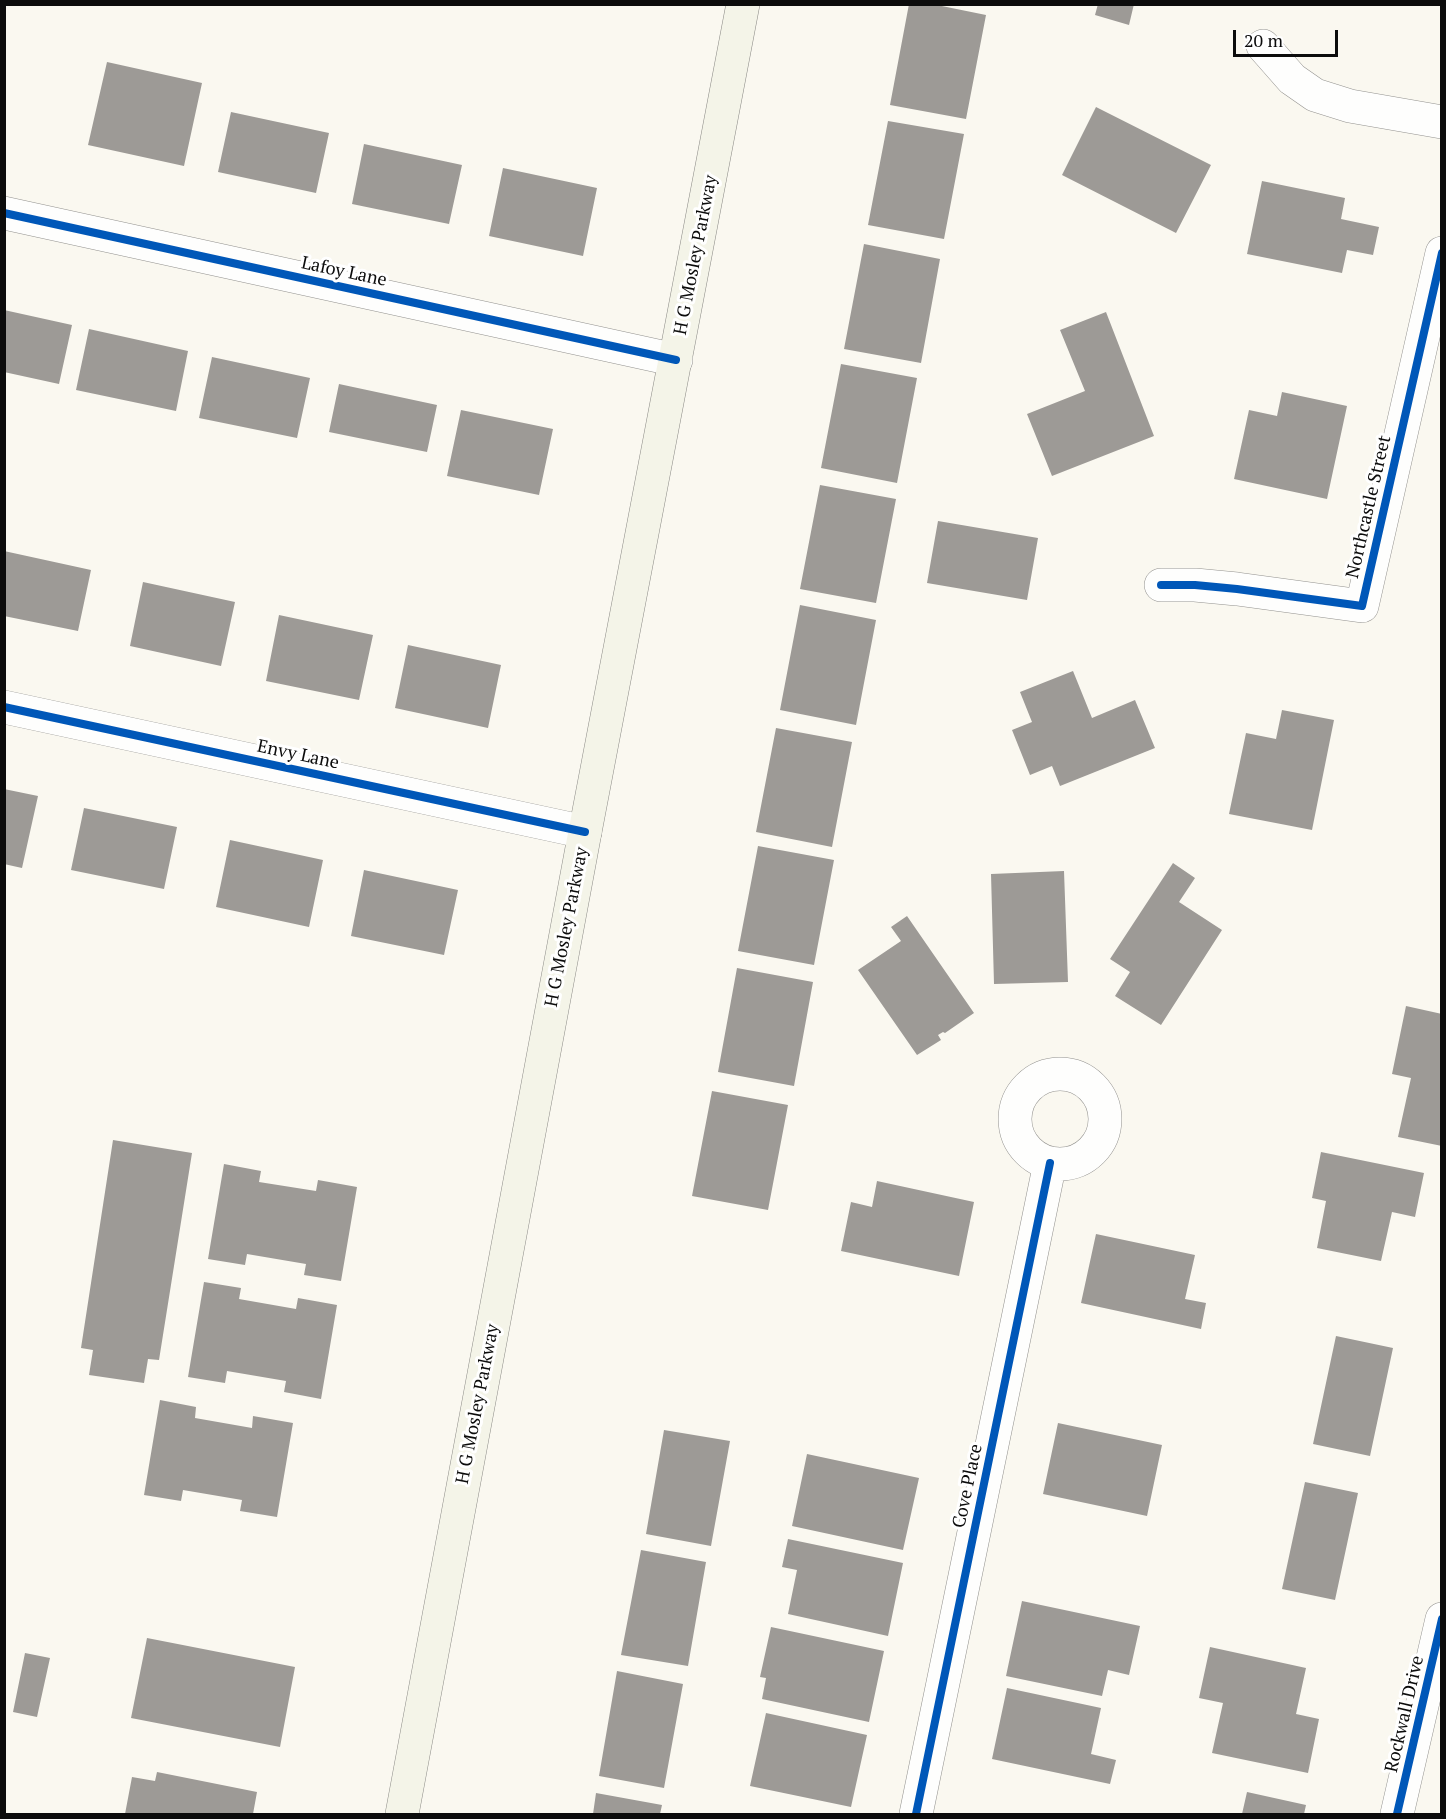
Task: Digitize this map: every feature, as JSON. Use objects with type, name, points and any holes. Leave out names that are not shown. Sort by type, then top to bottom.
[{"type":"main road","name":"H G Mosley Parkway","points":[[402,1815],[585,832],[743,4]]},
{"type":"street","points":[[1263,46],[1292,79],[1315,95],[1350,106],[1442,122]]},
{"type":"street","name":"Lafoy Lane","points":[[4,213],[676,360]]},
{"type":"street","name":"Northcastle Street","points":[[1161,585],[1237,589],[1362,606],[1442,252]]},
{"type":"street","name":"Envy Lane","points":[[4,707],[585,832]]},
{"type":"street","name":"Cove Place","points":[[916,1815],[1050,1163]]},
{"type":"street","name":"Rockwall Drive","points":[[1397,1815],[1442,1619]]},
{"type":"building","points":[[909,4],[932,4],[986,15],[966,119],[890,105]]},
{"type":"building","points":[[1098,4],[1134,4],[1129,25],[1095,15]]},
{"type":"building","points":[[107,62],[202,83],[184,166],[88,145]]},
{"type":"building","points":[[1096,107],[1211,165],[1176,233],[1062,175]]},
{"type":"building","points":[[231,112],[329,133],[316,193],[218,172]]},
{"type":"building","points":[[888,121],[964,134],[944,239],[868,225]]},
{"type":"building","points":[[364,144],[462,165],[449,224],[352,204]]},
{"type":"building","points":[[503,168],[597,188],[583,256],[489,236]]},
{"type":"building","points":[[1262,181],[1345,198],[1341,219],[1379,227],[1373,255],[1347,250],[1342,273],[1247,254]]},
{"type":"building","points":[[864,244],[940,259],[921,363],[844,349]]},
{"type":"building","points":[[4,310],[72,325],[59,384],[4,372]]},
{"type":"building","points":[[1106,312],[1154,436],[1052,476],[1027,414],[1085,391],[1060,330]]},
{"type":"building","points":[[89,329],[188,351],[176,411],[76,390]]},
{"type":"building","points":[[212,357],[310,378],[297,438],[199,418]]},
{"type":"building","points":[[841,364],[917,378],[897,483],[821,468]]},
{"type":"building","points":[[339,384],[437,405],[427,452],[329,432]]},
{"type":"building","points":[[1282,392],[1347,406],[1327,499],[1234,479],[1249,410],[1277,416]]},
{"type":"building","points":[[461,410],[553,429],[539,495],[447,476]]},
{"type":"building","points":[[820,485],[896,499],[876,603],[800,589]]},
{"type":"building","points":[[938,521],[1038,538],[1027,600],[927,583]]},
{"type":"building","points":[[4,551],[91,570],[78,631],[4,616]]},
{"type":"building","points":[[143,582],[235,602],[221,666],[130,646]]},
{"type":"building","points":[[800,605],[876,620],[856,725],[780,710]]},
{"type":"building","points":[[279,615],[373,635],[359,700],[266,681]]},
{"type":"building","points":[[408,645],[501,665],[488,728],[395,708]]},
{"type":"building","points":[[1073,671],[1092,718],[1135,700],[1155,748],[1060,786],[1052,766],[1030,775],[1012,730],[1032,722],[1020,692]]},
{"type":"building","points":[[1282,710],[1334,720],[1312,830],[1229,814],[1246,733],[1276,739]]},
{"type":"building","points":[[776,728],[852,742],[832,847],[756,832]]},
{"type":"building","points":[[4,789],[38,796],[22,868],[4,864]]},
{"type":"building","points":[[84,808],[177,827],[164,889],[71,870]]},
{"type":"building","points":[[230,840],[323,860],[309,927],[216,907]]},
{"type":"building","points":[[758,846],[834,860],[814,965],[738,951]]},
{"type":"building","points":[[1173,863],[1195,878],[1179,902],[1222,930],[1161,1025],[1115,996],[1130,972],[1110,959]]},
{"type":"building","points":[[364,870],[458,890],[444,955],[351,936]]},
{"type":"building","points":[[1064,871],[1068,982],[994,984],[991,874]]},
{"type":"building","points":[[907,916],[974,1013],[945,1033],[938,1035],[941,1040],[917,1055],[858,970],[901,941],[891,927]]},
{"type":"building","points":[[737,968],[813,982],[794,1086],[718,1072]]},
{"type":"building","points":[[1406,1006],[1442,1014],[1442,1146],[1398,1137],[1411,1078],[1392,1074]]},
{"type":"building","points":[[712,1091],[788,1105],[768,1210],[692,1196]]},
{"type":"building","points":[[113,1140],[192,1153],[159,1360],[148,1359],[144,1383],[89,1375],[93,1350],[81,1348]]},
{"type":"building","points":[[1321,1152],[1424,1173],[1415,1217],[1392,1212],[1381,1261],[1317,1248],[1326,1201],[1312,1198]]},
{"type":"building","points":[[224,1164],[261,1171],[259,1182],[316,1191],[318,1180],[357,1187],[341,1281],[304,1275],[306,1264],[247,1254],[245,1265],[208,1259]]},
{"type":"building","points":[[877,1181],[974,1202],[959,1276],[841,1251],[851,1202],[872,1207]]},
{"type":"building","points":[[1096,1234],[1195,1255],[1185,1299],[1206,1303],[1201,1329],[1081,1303]]},
{"type":"building","points":[[204,1282],[241,1288],[239,1299],[296,1309],[298,1298],[337,1305],[321,1399],[284,1392],[286,1381],[227,1371],[225,1383],[188,1377]]},
{"type":"building","points":[[1336,1336],[1393,1348],[1370,1456],[1313,1444]]},
{"type":"building","points":[[160,1400],[196,1407],[195,1418],[252,1428],[253,1416],[293,1423],[277,1517],[240,1511],[242,1500],[183,1490],[181,1501],[144,1495]]},
{"type":"building","points":[[1058,1423],[1162,1445],[1147,1516],[1043,1494]]},
{"type":"building","points":[[664,1430],[730,1441],[711,1546],[646,1534]]},
{"type":"building","points":[[807,1454],[919,1478],[903,1550],[792,1526]]},
{"type":"building","points":[[1305,1482],[1358,1493],[1335,1600],[1282,1589]]},
{"type":"building","points":[[788,1539],[903,1563],[888,1636],[788,1614],[797,1570],[782,1567]]},
{"type":"building","points":[[641,1550],[706,1562],[688,1666],[621,1655]]},
{"type":"building","points":[[1022,1601],[1140,1626],[1129,1675],[1108,1670],[1102,1696],[1006,1676]]},
{"type":"building","points":[[771,1627],[884,1651],[869,1722],[762,1699],[766,1678],[760,1677]]},
{"type":"building","points":[[147,1638],[295,1667],[280,1747],[131,1718]]},
{"type":"building","points":[[1210,1647],[1306,1668],[1296,1714],[1319,1719],[1308,1773],[1212,1753],[1223,1703],[1199,1698]]},
{"type":"building","points":[[25,1653],[50,1658],[37,1717],[13,1712]]},
{"type":"building","points":[[617,1671],[683,1684],[664,1788],[599,1776]]},
{"type":"building","points":[[1007,1688],[1101,1708],[1091,1754],[1116,1760],[1110,1784],[992,1759]]},
{"type":"building","points":[[766,1713],[867,1735],[851,1807],[750,1786]]},
{"type":"building","points":[[157,1772],[257,1792],[253,1814],[125,1814],[132,1777],[155,1781]]},
{"type":"building","points":[[1247,1792],[1306,1805],[1304,1814],[1242,1814]]},
{"type":"building","points":[[596,1793],[662,1805],[660,1814],[593,1814]]},
{"type":"cycle path","points":[[4,213],[676,360]]},
{"type":"cycle path","points":[[1161,585],[1237,589],[1362,606],[1442,253]]},
{"type":"cycle path","points":[[4,707],[585,832]]},
{"type":"cycle path","points":[[916,1814],[1050,1163]]},
{"type":"cycle path","points":[[1397,1814],[1442,1619]]}]
